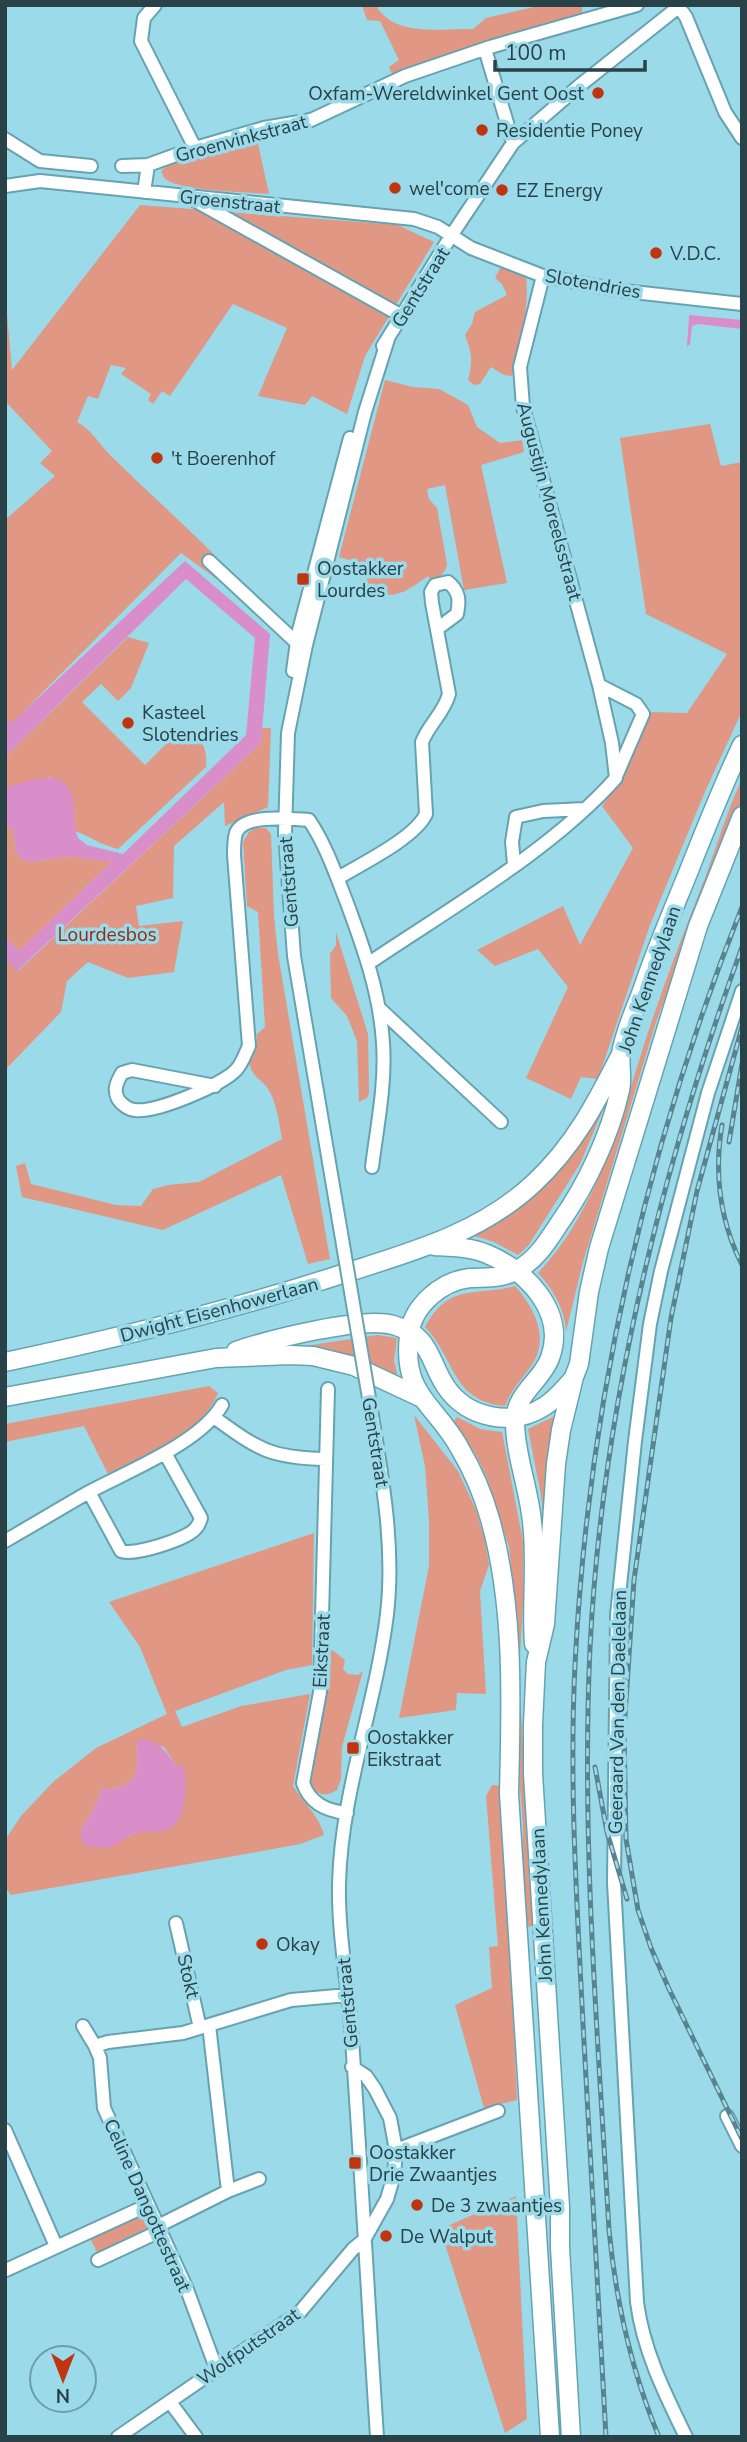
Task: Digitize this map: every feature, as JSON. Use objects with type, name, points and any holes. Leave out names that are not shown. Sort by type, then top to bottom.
[{"type":"highway","name":"John Kennedylaan","points":[[517,1271],[537,1254],[564,1217],[602,1143],[621,1087],[621,1054],[658,946],[742,745]]},
{"type":"highway","name":"John Kennedylaan","points":[[570,2437],[560,2207],[533,1774],[536,1662],[545,1624],[556,1464],[579,1364],[589,1292],[599,1248],[698,926],[742,816]]},
{"type":"highway","name":"Dwight Eisenhowerlaan","points":[[5,1362],[207,1316],[430,1245],[483,1221],[534,1184],[556,1161],[580,1130],[621,1054]]},
{"type":"highway","name":"Dwight Eisenhowerlaan","points":[[430,1245],[470,1249],[492,1256],[517,1271],[543,1300],[550,1315],[553,1336],[550,1358],[518,1403],[515,1418]]},
{"type":"highway","points":[[409,1332],[418,1310],[444,1287],[458,1281],[502,1276],[517,1271]]},
{"type":"highway","points":[[216,1358],[272,1339],[364,1324],[393,1325],[409,1332],[427,1348],[446,1386],[467,1409],[493,1417],[515,1418],[544,1407],[556,1398],[574,1377]]},
{"type":"highway","name":"John Kennedylaan","points":[[409,1332],[409,1365],[422,1398],[459,1446],[478,1485],[498,1548],[504,1584],[509,1669],[510,1808],[550,2437]]},
{"type":"highway","name":"John Kennedylaan","points":[[216,1358],[313,1356],[354,1366],[422,1398]]},
{"type":"highway","name":"Dwight Eisenhowerlaan","points":[[5,1397],[216,1358]]},
{"type":"highway","points":[[515,1418],[535,1549],[533,1622],[536,1662]]},
{"type":"street","points":[[155,5],[144,18],[141,41],[195,148]]},
{"type":"street","name":"Groenvinkstraat","points":[[148,165],[264,128],[311,120],[405,76],[485,48],[637,5]]},
{"type":"street","points":[[678,6],[686,17],[725,112],[742,138]]},
{"type":"street","name":"Gentstraat","points":[[377,2437],[360,2146],[339,1886],[347,1813],[379,1663],[387,1612],[388,1539],[371,1409],[294,956],[285,818],[290,717],[301,644],[361,412],[388,339],[451,236],[513,144],[579,86],[678,6]]},
{"type":"street","points":[[485,48],[513,144]]},
{"type":"street","points":[[5,139],[40,161],[91,166]]},
{"type":"street","points":[[40,161],[40,181]]},
{"type":"street","points":[[122,166],[148,165],[144,192]]},
{"type":"street","name":"Groenstraat","points":[[5,186],[40,181],[414,219],[431,223],[451,236]]},
{"type":"street","points":[[188,196],[402,316]]},
{"type":"street","name":"Slotendries","points":[[451,236],[471,248],[543,276],[624,291],[742,304]]},
{"type":"street","name":"Augustijn Moreelsstraat","points":[[543,276],[520,367],[523,407],[599,685],[612,743],[616,778]]},
{"type":"street","points":[[209,561],[301,644]]},
{"type":"street","points":[[338,878],[411,833],[422,823],[426,814],[422,742],[425,734],[446,708],[449,694],[437,629]]},
{"type":"street","points":[[369,963],[514,864],[586,809],[616,778],[643,714],[636,704],[599,685]]},
{"type":"street","points":[[514,864],[512,842],[516,817],[543,811],[586,809]]},
{"type":"street","points":[[215,1086],[132,1070],[122,1073],[115,1091],[120,1102],[134,1110],[151,1109],[215,1086],[237,1069],[249,1046],[234,855],[236,833],[242,825],[253,821],[285,818]]},
{"type":"street","name":"Gentstraat","points":[[285,818],[309,820],[318,833],[338,878],[369,963],[380,1009],[384,1045],[383,1078],[372,1167]]},
{"type":"street","name":"Geeraard Van den Daelelaan","points":[[686,2437],[669,2403],[647,2346],[637,2302],[614,1883],[615,1669],[623,1547],[650,1324],[685,1174],[708,1093],[742,991]]},
{"type":"street","points":[[380,1009],[500,1122]]},
{"type":"street","name":"Eikstraat","points":[[328,1390],[320,1692],[303,1783],[307,1794],[316,1804],[336,1812],[347,1813]]},
{"type":"street","points":[[5,1541],[89,1492],[165,1453],[215,1418],[222,1405]]},
{"type":"street","points":[[215,1418],[243,1439],[274,1454],[326,1459]]},
{"type":"street","points":[[89,1492],[121,1551],[128,1554],[143,1551],[186,1535],[196,1529],[201,1518],[165,1453]]},
{"type":"street","name":"Stokt","points":[[176,1923],[205,2027],[228,2191]]},
{"type":"street","points":[[95,2046],[183,2033],[291,2000],[348,1995]]},
{"type":"street","name":"Celine Dangottestraat","points":[[83,2026],[100,2058],[104,2108],[186,2287],[216,2368]]},
{"type":"street","name":"Gentstraat","points":[[352,2067],[366,2076],[375,2089],[390,2118],[396,2150],[394,2175],[387,2199],[364,2240]]},
{"type":"street","points":[[396,2150],[498,2111]]},
{"type":"street","points":[[727,2116],[742,2146]]},
{"type":"street","points":[[5,2130],[56,2246]]},
{"type":"street","points":[[98,2260],[228,2191],[259,2179]]},
{"type":"street","points":[[6,2270],[148,2205]]},
{"type":"street","name":"Wolfputstraat","points":[[118,2437],[300,2312],[353,2249],[364,2240]]},
{"type":"street","points":[[170,2402],[196,2437]]},
{"type":"green space","points":[[362,5],[376,5],[394,23],[433,30],[473,29],[486,18],[543,5],[582,5],[582,15],[490,40],[393,76],[389,67],[399,60],[380,21],[367,20]]},
{"type":"green space","points":[[257,139],[269,194],[186,187],[167,180],[161,171],[171,161],[205,150]]},
{"type":"green space","points":[[140,205],[398,225],[434,242],[365,356],[347,414],[312,396],[305,405],[258,396],[287,328],[233,304],[170,396],[162,391],[153,404],[148,400],[151,394],[121,374],[126,368],[111,365],[98,399],[88,396],[77,422],[237,578],[229,588],[181,553],[11,724],[5,719],[5,520],[55,476],[40,463],[52,451],[5,401],[5,292],[12,370]]},
{"type":"green space","points":[[501,266],[526,276],[521,339],[512,376],[504,375],[491,367],[480,384],[474,385],[468,380],[471,357],[465,335],[475,312],[507,295],[502,284],[495,278]]},
{"type":"green space","points":[[385,380],[413,387],[439,389],[468,405],[477,427],[500,443],[522,440],[524,452],[481,465],[507,583],[464,590],[445,485],[427,489],[429,499],[437,508],[447,564],[439,576],[431,581],[428,576],[398,594],[383,594],[366,587],[369,566],[339,557]]},
{"type":"green space","points":[[710,424],[721,466],[742,462],[742,711],[704,794],[650,925],[598,1079],[581,1077],[571,1099],[526,1078],[568,987],[538,949],[495,966],[477,950],[563,906],[580,945],[633,848],[602,806],[623,777],[649,712],[687,713],[727,654],[646,614],[620,438]]},
{"type":"green space","points":[[128,637],[149,643],[131,688],[118,701],[101,684],[82,702],[145,765],[175,735],[190,736],[200,742],[205,751],[206,767],[118,849],[75,831],[74,806],[51,777],[5,788],[5,757]]},
{"type":"green space","name":"Lourdesbos","points":[[262,728],[271,728],[268,807],[225,826],[224,802],[174,846],[173,898],[136,906],[139,926],[183,921],[174,972],[128,978],[88,962],[67,981],[61,1012],[5,1070],[5,959],[18,971],[261,743]]},
{"type":"green space","points":[[742,779],[742,806],[716,862],[656,1022],[583,1262],[566,1332],[557,1300],[538,1273],[575,1223],[603,1167],[665,984]]},
{"type":"green space","points":[[5,823],[13,830],[16,852],[22,859],[31,862],[68,856],[112,862],[19,951],[5,937]]},
{"type":"green space","points":[[256,828],[266,828],[271,834],[278,954],[330,1259],[308,1264],[281,1175],[163,1230],[22,1197],[16,1166],[25,1163],[31,1184],[116,1205],[141,1206],[153,1189],[199,1182],[282,1139],[271,1095],[255,1076],[249,1063],[256,1048],[257,1034],[265,1027],[258,912],[247,906],[243,842],[249,832]]},
{"type":"green space","points":[[336,932],[368,1034],[369,1093],[367,1098],[359,1102],[357,1041],[347,1016],[331,998],[330,954],[336,945]]},
{"type":"green space","points":[[603,1110],[580,1164],[528,1246],[518,1255],[494,1242],[475,1236],[531,1197],[563,1165]]},
{"type":"green space","points":[[515,1286],[534,1315],[540,1336],[536,1358],[505,1406],[474,1396],[464,1387],[425,1327],[434,1313],[453,1297]]},
{"type":"green space","points":[[378,1335],[397,1338],[394,1360],[398,1378],[354,1357],[305,1349],[305,1346]]},
{"type":"green space","points":[[209,1386],[218,1393],[210,1408],[186,1432],[108,1474],[84,1426],[5,1442],[5,1424]]},
{"type":"green space","points":[[414,1415],[458,1471],[476,1510],[485,1540],[489,1565],[480,1591],[486,1694],[457,1693],[456,1710],[399,1718],[429,1566],[425,1466]]},
{"type":"green space","points":[[557,1415],[545,1514],[543,1514],[528,1429]]},
{"type":"green space","points":[[457,1417],[480,1429],[502,1432],[523,1541],[519,1677],[533,1926],[526,1927],[522,1875],[523,1825],[517,1752],[514,1597],[509,1547],[487,1478],[454,1421]]},
{"type":"green space","points":[[314,1533],[312,1665],[286,1670],[175,1711],[182,1727],[241,1706],[310,1694],[293,1786],[315,1816],[324,1835],[300,1844],[11,1895],[5,1887],[5,1840],[21,1816],[53,1782],[96,1748],[167,1714],[140,1647],[109,1602]],"holes":[[[136,1742],[164,1747],[176,1765],[136,1833],[121,1840],[81,1829],[101,1793],[100,1789],[121,1787],[133,1778],[137,1763]]]},
{"type":"green space","points":[[331,1649],[345,1660],[343,1669],[348,1674],[358,1675],[363,1671],[342,1747],[341,1779],[337,1790],[320,1794],[313,1789],[310,1771]]},
{"type":"green space","points":[[492,1785],[503,1786],[517,2100],[484,2108],[455,2005],[492,1988],[489,1947],[498,1946],[486,1796]]},
{"type":"green space","points":[[516,2196],[527,2419],[505,2433],[445,2244],[445,2227]]},
{"type":"green space","points":[[142,2214],[151,2232],[99,2256],[90,2238]]},
{"type":"shaded area","points":[[689,315],[742,320],[742,329],[698,324],[692,326],[690,344],[687,347]]},
{"type":"shaded area","points":[[185,561],[270,634],[261,743],[17,971],[5,959],[5,937],[19,951],[112,862],[68,856],[31,862],[22,859],[16,852],[13,830],[5,823],[5,788],[38,779],[58,779],[71,793],[78,838],[87,845],[123,854],[246,735],[255,638],[186,579],[5,757],[5,719],[11,723]]},
{"type":"shaded area","points":[[145,1739],[159,1746],[176,1765],[184,1767],[184,1803],[178,1820],[164,1831],[136,1833],[109,1847],[84,1845],[81,1829],[101,1793],[100,1789],[121,1787],[133,1778],[137,1763],[136,1741]]},
{"type":"railway","points":[[606,2437],[574,1844],[573,1710],[582,1568],[593,1471],[627,1279],[677,1091],[742,907]]},
{"type":"railway","points":[[659,2437],[640,2387],[626,2335],[609,2230],[589,1866],[590,1648],[607,1469],[640,1292],[685,1118],[742,947]]},
{"type":"railway","points":[[742,1027],[697,1191],[671,1318],[634,1580],[624,1731],[626,1839],[638,1910],[669,1989],[742,2139]]},
{"type":"railway","points":[[729,1142],[742,1064]]},
{"type":"railway","points":[[722,1125],[719,1161],[721,1196],[728,1231],[742,1265]]},
{"type":"railway","points":[[595,1767],[607,1832],[627,1899]]},
{"type":"place","name":"Oxfam-Wereldwinkel Gent Oost","points":[[598,93]]},
{"type":"place","name":"Residentie Poney","points":[[482,130]]},
{"type":"place","name":"wel'come","points":[[395,188]]},
{"type":"place","name":"EZ Energy","points":[[502,190]]},
{"type":"place","name":"V.D.C.","points":[[656,253]]},
{"type":"place","name":"'t Boerenhof","points":[[157,458]]},
{"type":"place","name":"Oostakker Lourdes","points":[[303,579]]},
{"type":"place","name":"Kasteel Slotendries","points":[[128,723]]},
{"type":"place","name":"Oostakker Eikstraat","points":[[353,1748]]},
{"type":"place","name":"Okay","points":[[262,1944]]},
{"type":"place","name":"Oostakker Drie Zwaantjes","points":[[355,2163]]},
{"type":"place","name":"De 3 zwaantjes","points":[[417,2205]]},
{"type":"place","name":"De Walput","points":[[386,2236]]}]
